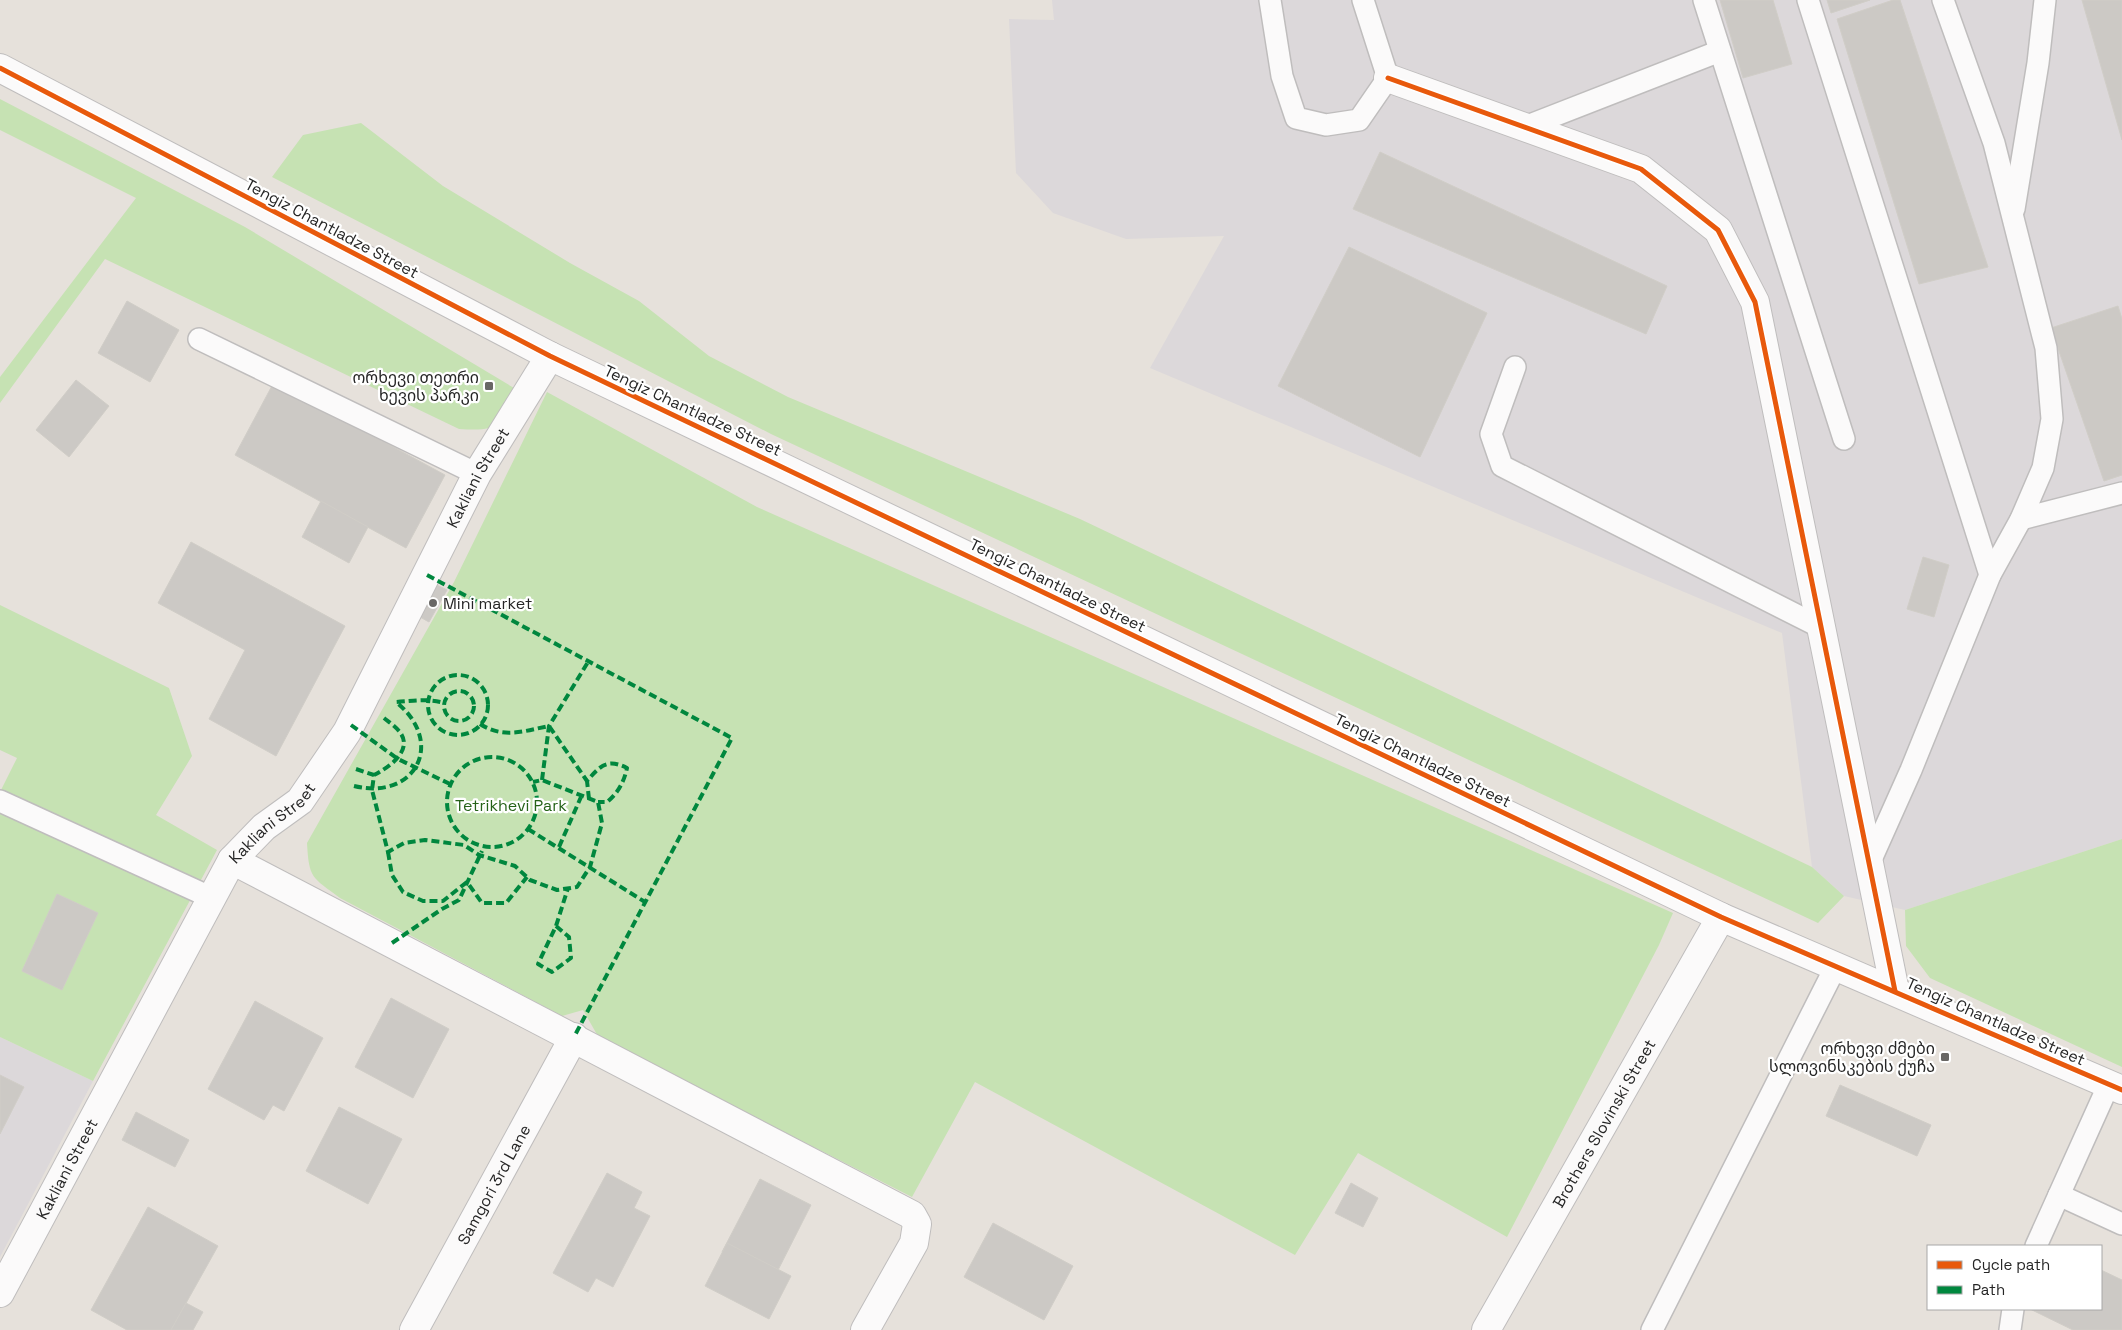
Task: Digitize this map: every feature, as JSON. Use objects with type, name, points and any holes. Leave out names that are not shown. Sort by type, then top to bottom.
[{"type":"street","name":"Tengiz Chantladze Street","points":[[0,68],[550,356],[1721,917],[2116,1087]]},
{"type":"street","points":[[1388,78],[1641,169],[1718,230],[1755,302],[1895,991]]},
{"type":"street","name":"Kakliani Street","points":[[0,1293],[232,860],[264,827],[300,801],[347,732],[477,474],[550,356]]},
{"type":"street","points":[[232,860],[912,1215],[918,1224],[914,1243],[865,1330]]},
{"type":"street","name":"Brothers Slovinski Street","points":[[1486,1330],[1721,917]]},
{"type":"street","name":"Samgori 3rd Lane","points":[[414,1330],[574,1038]]},
{"type":"lane","points":[[1270,0],[1282,76],[1296,118],[1326,125],[1359,120],[1388,78],[1364,0]]},
{"type":"lane","points":[[1704,0],[1844,439]]},
{"type":"lane","points":[[1808,0],[1990,575]]},
{"type":"lane","points":[[1870,864],[1911,770],[1990,575],[2021,519],[2043,468],[2052,419],[2046,348],[1994,143],[1943,0]]},
{"type":"lane","points":[[2013,217],[2038,63],[2045,0]]},
{"type":"lane","points":[[1526,127],[1720,51]]},
{"type":"lane","points":[[199,340],[477,474]]},
{"type":"lane","points":[[1515,367],[1491,434],[1502,466],[1820,627]]},
{"type":"lane","points":[[2021,519],[2122,493]]},
{"type":"lane","points":[[0,801],[212,898]]},
{"type":"lane","points":[[1652,1330],[1836,966]]},
{"type":"lane","points":[[2036,1245],[2059,1195],[2116,1087]]},
{"type":"lane","points":[[2059,1195],[2122,1224]]},
{"type":"lane","points":[[2010,1330],[2012,1310]]},
{"type":"shaded area","points":[[1052,0],[2122,0],[2122,839],[1905,910],[1844,896],[1812,867],[1782,633],[1150,368],[1224,236],[1126,239],[1053,213],[1016,173],[1009,19],[1054,20]]},
{"type":"shaded area","points":[[0,1037],[93,1081],[0,1257]]},
{"type":"green space","points":[[0,99],[245,227],[514,388],[501,418],[497,424],[491,427],[473,430],[459,429],[105,259],[0,403],[0,377],[136,198],[0,130]]},
{"type":"green space","points":[[361,123],[443,186],[570,263],[639,301],[709,356],[788,397],[1080,519],[1812,867],[1844,896],[1818,923],[771,434],[272,177],[303,135]]},
{"type":"green space","name":"Tetrikhevi Park","points":[[547,392],[757,507],[1673,913],[1659,945],[1507,1237],[1358,1153],[1295,1255],[975,1082],[912,1197],[599,1038],[583,1010],[562,1016],[340,898],[323,886],[311,871],[307,843],[454,582]]},
{"type":"green space","points":[[0,605],[169,688],[192,756],[156,815],[217,850],[93,1081],[0,1037],[0,792],[17,758],[0,750]]},
{"type":"green space","points":[[2122,839],[2122,1067],[1930,978],[1906,946],[1905,910]]},
{"type":"building","points":[[1720,0],[1773,0],[1792,64],[1743,78]]},
{"type":"building","points":[[1827,0],[1870,0],[1831,13]]},
{"type":"building","points":[[1893,0],[1900,0],[1988,267],[1919,284],[1837,19]]},
{"type":"building","points":[[2082,0],[2122,0],[2122,140]]},
{"type":"building","points":[[1380,152],[1667,286],[1646,334],[1353,209]]},
{"type":"building","points":[[1349,247],[1487,313],[1420,457],[1278,386]]},
{"type":"building","points":[[127,301],[179,330],[150,382],[98,353]]},
{"type":"building","points":[[2118,306],[2122,319],[2122,475],[2104,481],[2051,328]]},
{"type":"building","points":[[76,380],[109,406],[69,457],[36,430]]},
{"type":"building","points":[[274,382],[445,475],[406,548],[235,455]]},
{"type":"building","points":[[321,501],[368,527],[349,563],[302,537]]},
{"type":"building","points":[[191,542],[345,626],[276,756],[209,719],[245,650],[158,603]]},
{"type":"building","points":[[1923,557],[1949,565],[1934,617],[1907,609]]},
{"type":"building","name":"Mini market","points":[[437,585],[447,590],[429,622],[420,617]]},
{"type":"building","points":[[57,894],[98,913],[62,990],[22,971]]},
{"type":"building","points":[[391,998],[449,1029],[413,1098],[355,1067]]},
{"type":"building","points":[[255,1001],[323,1038],[284,1111],[273,1105],[264,1120],[208,1089]]},
{"type":"building","points":[[0,1075],[24,1087],[0,1134]]},
{"type":"building","points":[[1840,1085],[1931,1125],[1917,1156],[1826,1116]]},
{"type":"building","points":[[339,1107],[402,1139],[368,1204],[306,1171]]},
{"type":"building","points":[[136,1112],[189,1140],[175,1167],[122,1140]]},
{"type":"building","points":[[607,1173],[642,1192],[634,1208],[650,1216],[613,1287],[596,1278],[588,1292],[553,1273]]},
{"type":"building","points":[[760,1179],[811,1205],[774,1278],[722,1252]]},
{"type":"building","points":[[1351,1183],[1378,1198],[1363,1227],[1335,1213]]},
{"type":"building","points":[[148,1207],[218,1246],[171,1330],[127,1330],[91,1310]]},
{"type":"building","points":[[993,1223],[1073,1266],[1044,1320],[964,1277]]},
{"type":"building","points":[[727,1243],[791,1276],[769,1319],[705,1286]]},
{"type":"building","points":[[2102,1270],[2122,1280],[2122,1330],[2073,1330],[2032,1310],[2102,1310]]},
{"type":"building","points":[[186,1303],[203,1312],[193,1330],[171,1330]]},
{"type":"marked path","points":[[427,575],[732,738],[574,1037]]},
{"type":"marked path","points":[[542,780],[549,726],[588,662]]},
{"type":"marked path","points":[[458,675],[475,680],[483,688],[488,705],[483,722],[475,730],[458,735],[441,730],[433,722],[428,705],[433,688],[441,680],[458,675]]},
{"type":"marked path","points":[[459,691],[470,695],[474,706],[470,717],[459,721],[448,717],[444,706],[448,695],[459,691]]},
{"type":"marked path","points":[[354,786],[376,788],[394,785],[408,777],[417,765],[421,750],[419,734],[411,718],[396,702],[426,700],[444,703]]},
{"type":"marked path","points":[[384,718],[399,731],[404,745],[398,758],[374,775],[372,790],[388,852],[404,843],[425,840],[464,845],[479,855],[515,866],[530,880],[557,890],[577,887],[590,867],[602,823],[598,802],[542,780],[533,782]]},
{"type":"marked path","points":[[480,724],[489,729],[505,733],[522,732],[549,726],[587,781]]},
{"type":"marked path","points":[[351,725],[398,759],[450,784]]},
{"type":"marked path","points":[[492,757],[509,760],[524,770],[534,785],[537,802],[534,819],[524,834],[509,844],[492,847],[475,844],[460,834],[450,819],[447,802],[450,785],[460,770],[475,760],[492,757]]},
{"type":"marked path","points":[[589,799],[587,781],[596,771],[609,764],[627,768],[622,783],[614,795],[607,802],[598,802]]},
{"type":"marked path","points":[[356,769],[374,775]]},
{"type":"marked path","points":[[559,847],[581,797]]},
{"type":"marked path","points":[[528,829],[645,902]]},
{"type":"marked path","points":[[392,943],[442,909],[459,900],[482,851]]},
{"type":"marked path","points":[[388,852],[392,875],[403,892],[423,901],[443,901],[467,882],[482,903],[506,903],[527,877]]},
{"type":"marked path","points":[[556,926],[569,937],[571,958],[552,972],[538,964],[556,926],[568,888]]},
{"type":"cycle path","points":[[0,68],[550,356],[1721,917],[2122,1090]]},
{"type":"cycle path","points":[[1388,78],[1641,169],[1718,230],[1755,302],[1895,991]]},
{"type":"place","name":"ორხევი თეთრი ხევის პარკი","points":[[489,386]]},
{"type":"place","name":"Mini market","points":[[433,603]]},
{"type":"place","name":"ორხევი ძმები სლოვინსკების ქუჩა","points":[[1945,1057]]}]
